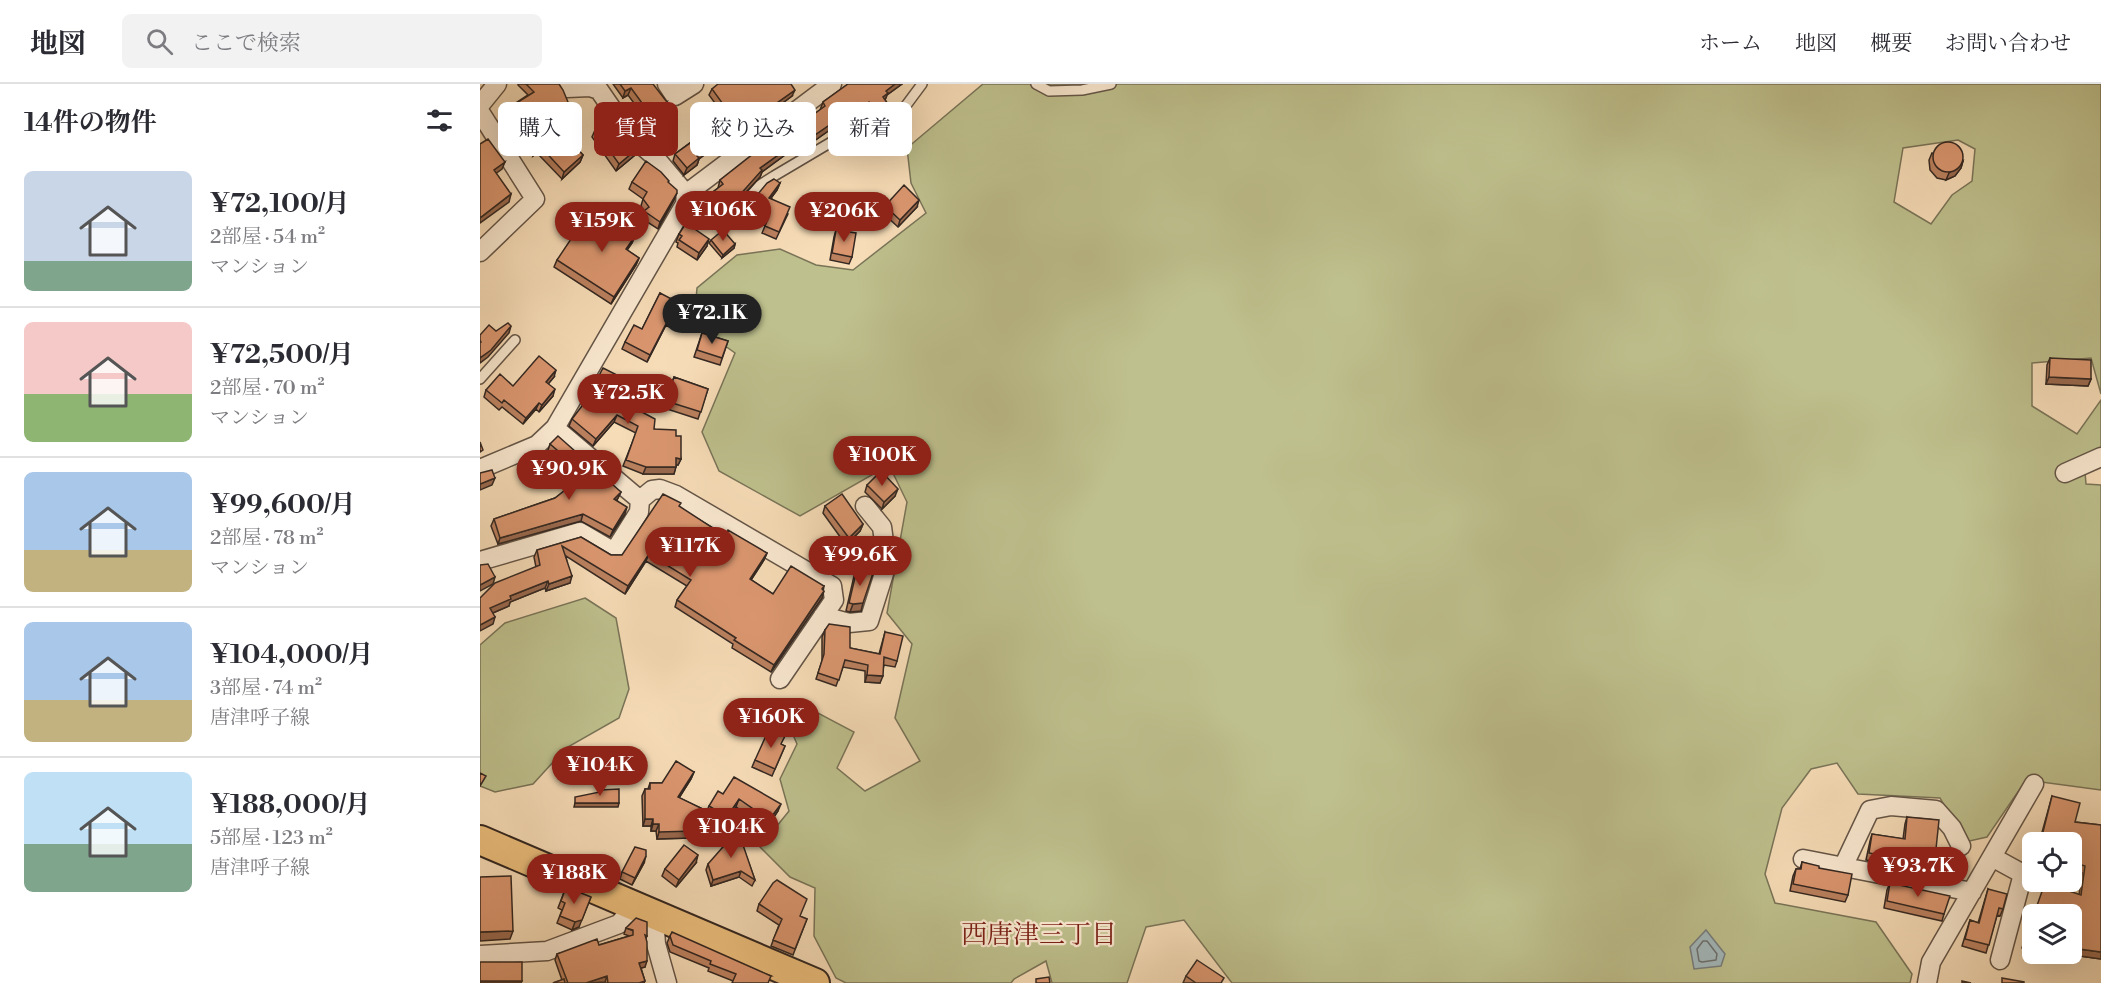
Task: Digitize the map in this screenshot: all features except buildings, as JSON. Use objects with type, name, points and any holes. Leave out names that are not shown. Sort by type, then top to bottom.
[{"type":"main road","points":[[480,840],[815,983]]},
{"type":"street","points":[[480,105],[497,84]]},
{"type":"street","points":[[564,84],[567,88],[590,87],[599,90],[630,135],[653,155],[686,194]]},
{"type":"street","points":[[667,84],[675,96],[694,84]]},
{"type":"street","points":[[480,469],[537,445],[555,428],[685,204],[686,194],[820,87]]},
{"type":"street","points":[[480,112],[536,200],[480,252]]},
{"type":"street","points":[[555,428],[640,500]]},
{"type":"street","points":[[2065,473],[2101,457]]},
{"type":"street","points":[[480,561],[580,532],[614,552],[639,512],[640,500],[652,490],[660,489],[676,495],[832,586],[834,600],[780,679]]},
{"type":"street","points":[[823,616],[849,623],[869,621],[887,564],[882,527],[865,506]]},
{"type":"street","points":[[1926,983],[1931,962],[2034,784]]},
{"type":"street","points":[[1843,867],[1870,810],[1891,806],[1936,810],[1952,828],[1961,846]]},
{"type":"street","points":[[1992,857],[2023,873],[2000,960]]},
{"type":"street","points":[[1803,859],[1972,892]]},
{"type":"street","points":[[480,955],[547,951],[619,924],[635,905]]},
{"type":"street","points":[[664,917],[655,931],[656,944],[667,983]]},
{"type":"lane","points":[[686,194],[712,224],[725,226],[760,185],[774,176],[850,131],[890,127],[922,84]]},
{"type":"lane","points":[[1036,84],[1049,91],[1082,90],[1111,84]]},
{"type":"lane","points":[[480,379],[515,340]]},
{"type":"green space","points":[[983,84],[2101,84],[2101,394],[2091,358],[2032,363],[2032,406],[2077,434],[2101,400],[2101,451],[2084,460],[2086,484],[2101,485],[2101,790],[2026,780],[1987,837],[1965,842],[1940,798],[1858,794],[1837,763],[1811,769],[1782,808],[1765,874],[1775,903],[1876,922],[1912,974],[1910,983],[1232,983],[1184,920],[1146,927],[1127,983],[1052,983],[1046,961],[1011,983],[846,983],[836,978],[814,936],[815,888],[790,877],[760,847],[789,811],[780,779],[797,744],[784,714],[801,704],[854,732],[837,768],[865,791],[920,761],[895,718],[912,644],[887,613],[907,502],[889,465],[800,516],[719,471],[702,432],[735,353],[694,324],[697,288],[737,255],[780,249],[816,265],[853,270],[926,213],[911,183],[908,156],[912,156],[912,144]],"holes":[[[1958,140],[1975,149],[1972,181],[1952,195],[1931,224],[1894,202],[1903,148]]]},
{"type":"green space","points":[[585,598],[616,618],[629,689],[619,718],[566,748],[533,784],[495,792],[480,786],[480,645],[505,623]]},
{"type":"water","points":[[1706,930],[1725,954],[1721,966],[1694,969],[1690,947]]},
{"type":"district","name":"西唐津三丁目","points":[[1039,934]]}]
